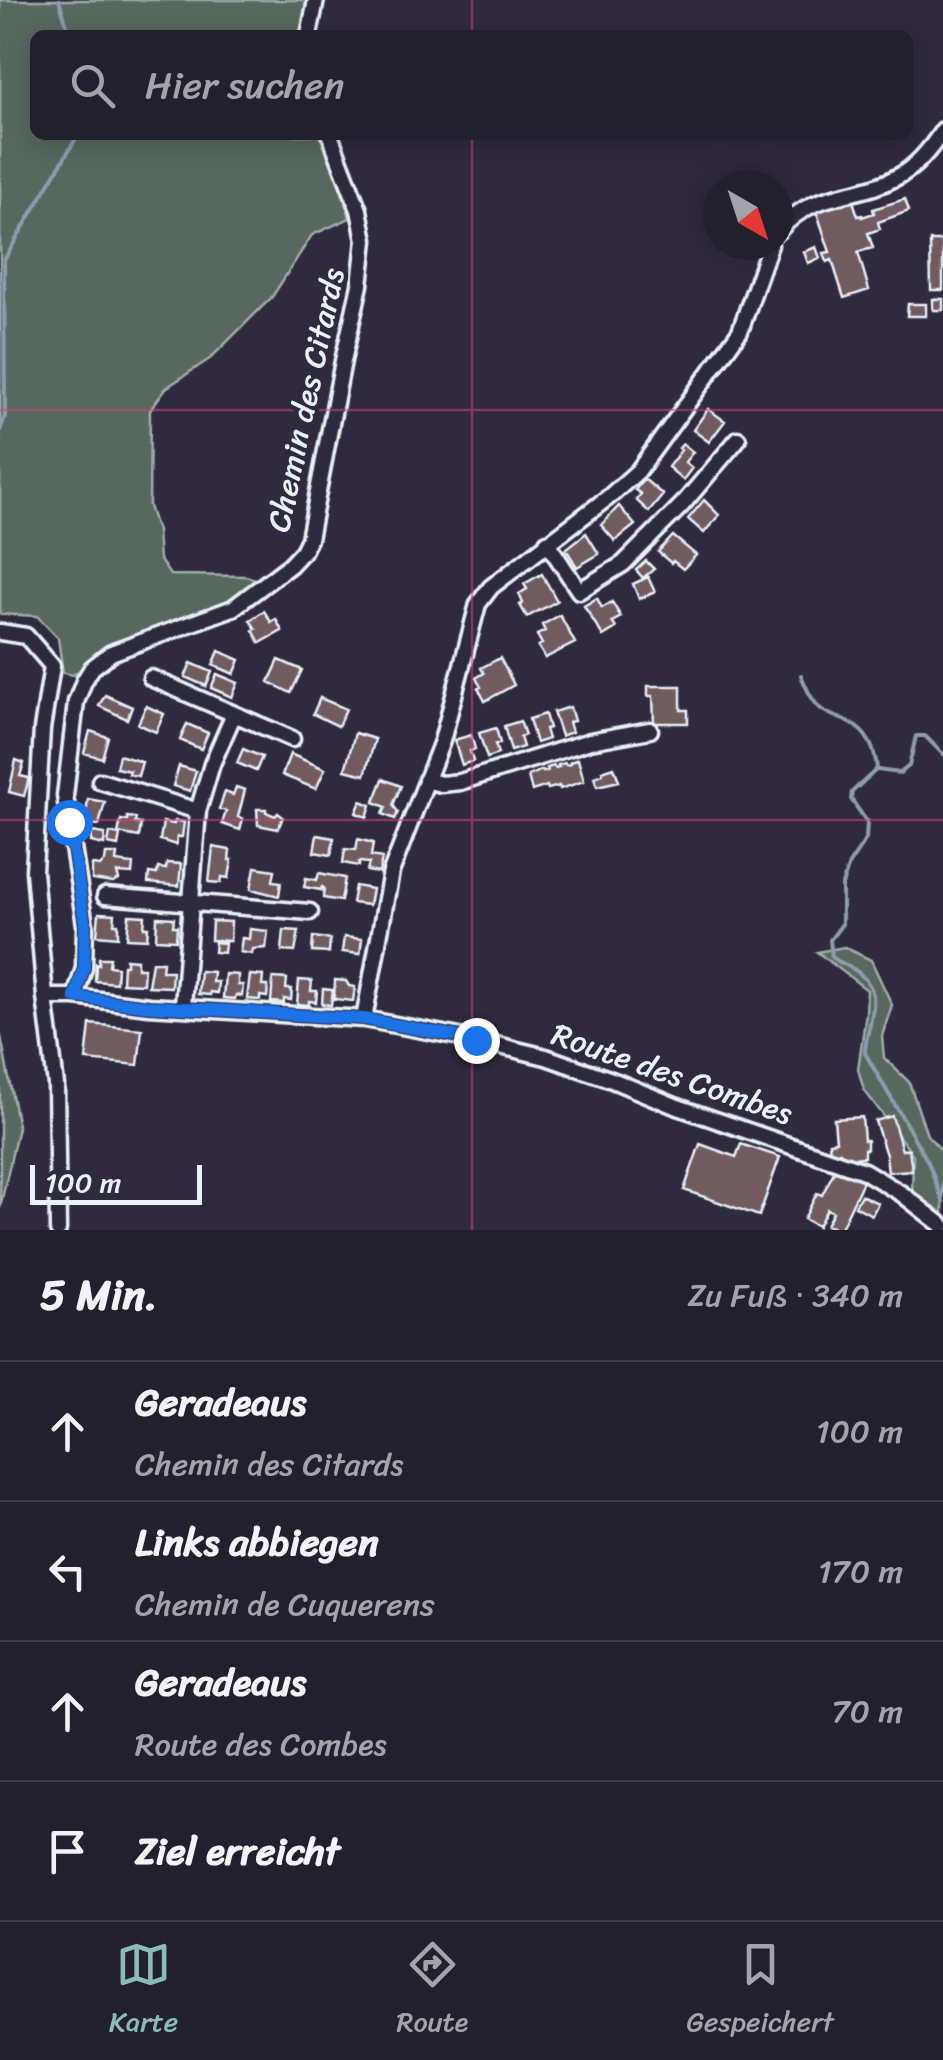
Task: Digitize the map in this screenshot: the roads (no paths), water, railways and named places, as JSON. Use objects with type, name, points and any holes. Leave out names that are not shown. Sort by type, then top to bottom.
[{"type":"street","points":[[310,30],[316,0]]},
{"type":"street","points":[[793,216],[815,202],[902,175],[943,130]]},
{"type":"street","name":"Chemin des Citards","points":[[75,997],[84,968],[85,925],[65,796],[76,702],[84,680],[92,668],[112,653],[234,608],[298,557],[309,539],[360,285],[365,240],[332,140]]},
{"type":"street","points":[[364,1019],[392,872],[442,741],[478,604],[492,586],[638,471],[734,341],[765,260]]},
{"type":"street","points":[[546,542],[579,591],[624,564],[682,505],[738,439]]},
{"type":"street","points":[[0,632],[26,636],[52,666],[42,729],[34,871],[56,1085],[58,1230]]},
{"type":"street","points":[[152,678],[292,739]]},
{"type":"street","points":[[183,1006],[198,810],[212,764],[234,714]]},
{"type":"street","points":[[426,780],[442,784],[460,782],[590,741],[650,730]]},
{"type":"street","points":[[100,781],[198,810]]},
{"type":"street","points":[[105,896],[310,912]]},
{"type":"street","points":[[45,997],[75,997]]},
{"type":"street","name":"Route des Combes","points":[[75,997],[149,1006],[364,1019],[546,1056],[674,1106],[864,1170],[943,1226]]},
{"type":"waterway","points":[[59,0],[68,30]]},
{"type":"waterway","points":[[0,431],[5,416],[4,260],[75,140]]},
{"type":"waterway","points":[[801,675],[817,705],[862,732],[875,755],[877,769],[852,792],[851,799],[867,822],[866,839],[849,864],[842,885],[842,924],[830,940],[832,957],[868,983],[873,1011],[865,1053],[928,1162],[943,1201]]},
{"type":"waterway","points":[[877,770],[900,773],[909,766],[916,736],[925,736],[943,754]]}]
